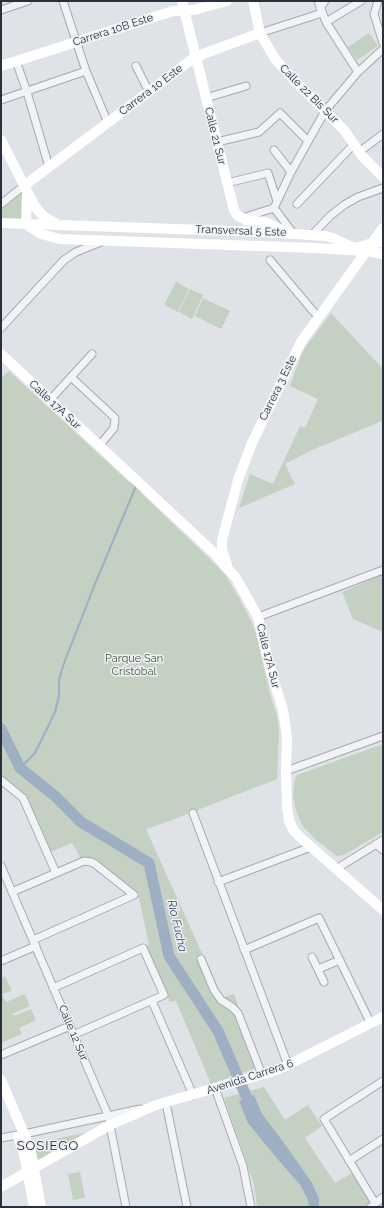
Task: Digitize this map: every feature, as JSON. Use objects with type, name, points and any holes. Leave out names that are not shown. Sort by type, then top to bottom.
[{"type":"street","points":[[1,10],[28,1]]},
{"type":"street","points":[[63,1],[86,71],[108,123]]},
{"type":"street","name":"Carrera 10B Este","points":[[1,66],[173,11],[183,6],[194,10],[227,1]]},
{"type":"street","name":"Calle 22 Bis Sur","points":[[253,1],[260,33],[267,47],[280,66],[344,130],[356,148],[383,177]]},
{"type":"street","points":[[325,1],[320,7],[326,22],[358,72]]},
{"type":"street","points":[[326,22],[361,1]]},
{"type":"street","points":[[378,1],[374,14],[383,43]]},
{"type":"street","name":"Calle 21 Sur","points":[[183,6],[234,210],[242,218]]},
{"type":"street","name":"Carrera 10 Este","points":[[1,204],[195,57],[260,33],[320,7]]},
{"type":"street","points":[[242,218],[274,208],[291,172],[325,111],[358,72],[383,49]]},
{"type":"street","points":[[16,61],[50,167]]},
{"type":"street","points":[[136,66],[149,92]]},
{"type":"street","points":[[1,100],[86,71]]},
{"type":"street","points":[[206,98],[246,86]]},
{"type":"street","points":[[217,142],[259,132],[280,113],[308,140]]},
{"type":"street","points":[[297,204],[356,148],[383,134]]},
{"type":"street","points":[[1,140],[38,210],[43,216],[59,225]]},
{"type":"street","points":[[274,150],[291,172]]},
{"type":"street","points":[[227,183],[268,173],[277,201]]},
{"type":"street","points":[[25,185],[27,199],[26,224]]},
{"type":"street","points":[[312,235],[330,216],[344,206],[358,198],[383,188]]},
{"type":"street","points":[[274,208],[292,234]]},
{"type":"street","points":[[242,218],[251,221],[265,222],[292,234]]},
{"type":"street","name":"Transversal 5 Este","points":[[1,223],[312,235],[333,238],[357,248],[372,243],[383,242]]},
{"type":"street","name":"Transversal 5 Este","points":[[26,224],[36,232],[53,238],[366,251],[383,254]]},
{"type":"street","name":"Carrera 3 Este","points":[[227,567],[222,549],[222,540],[238,480],[247,454],[297,348],[383,228]]},
{"type":"street","points":[[1,328],[64,260],[76,252],[104,240]]},
{"type":"street","points":[[340,250],[349,259],[351,267],[350,272]]},
{"type":"street","points":[[270,260],[318,317]]},
{"type":"street","name":"Calle 17A Sur","points":[[1,354],[227,567],[240,585],[258,617],[270,668],[285,718],[287,737],[286,771],[289,821],[297,835],[383,910]]},
{"type":"street","points":[[50,400],[92,354]]},
{"type":"street","name":"Calle 17A Sur","points":[[1,361],[13,365]]},
{"type":"street","points":[[71,377],[116,418],[114,428],[99,446]]},
{"type":"street","points":[[201,542],[212,544],[222,540]]},
{"type":"street","points":[[258,617],[383,570]]},
{"type":"street","points":[[286,771],[383,736]]},
{"type":"street","points":[[1,780],[23,798],[56,873]]},
{"type":"street","points":[[193,813],[288,1066]]},
{"type":"street","points":[[336,868],[383,840]]},
{"type":"street","points":[[376,844],[383,850]]},
{"type":"street","points":[[218,882],[311,847]]},
{"type":"street","points":[[1,962],[34,943],[134,895],[91,862],[84,861],[12,892]]},
{"type":"street","name":"Calle 12 Sur","points":[[1,867],[109,1120],[126,1207]]},
{"type":"street","points":[[244,950],[319,918],[371,1024]]},
{"type":"street","points":[[53,988],[143,948],[164,996],[73,1035]]},
{"type":"street","points":[[312,957],[324,982]]},
{"type":"street","points":[[201,959],[214,990],[221,1000],[238,1013],[262,1075]]},
{"type":"street","points":[[318,969],[340,960]]},
{"type":"street","points":[[152,1001],[193,1095]]},
{"type":"street","name":"Avenida Carrera 6","points":[[1,1187],[31,1170],[109,1120],[166,1102],[246,1080],[288,1066],[383,1017]]},
{"type":"street","points":[[1,1055],[70,1026]]},
{"type":"street","points":[[1,1080],[21,1134],[23,1149],[31,1170],[41,1207]]},
{"type":"street","points":[[383,1080],[324,1120],[373,1205],[383,1197]]},
{"type":"street","points":[[215,1088],[243,1166],[251,1207]]},
{"type":"street","points":[[1,1097],[21,1134]]},
{"type":"street","points":[[166,1102],[187,1207]]},
{"type":"street","points":[[1,1138],[109,1120]]},
{"type":"street","points":[[349,1161],[383,1139]]},
{"type":"street","points":[[31,1170],[34,1207]]},
{"type":"green space","points":[[369,33],[378,46],[357,60],[348,47]]},
{"type":"green space","points":[[24,191],[22,220],[1,219],[1,210]]},
{"type":"green space","points":[[176,282],[189,289],[178,312],[164,305]]},
{"type":"green space","points":[[190,289],[203,295],[192,319],[179,312]]},
{"type":"green space","points":[[203,298],[230,311],[221,329],[195,316]]},
{"type":"green space","points":[[331,313],[383,369],[383,423],[382,421],[312,450],[285,464],[295,484],[239,508],[250,474],[273,484],[300,426],[305,428],[318,399],[290,386],[302,352]]},
{"type":"green space","name":"Parque San Cristóbal","points":[[9,371],[130,483],[133,482],[139,487],[142,494],[214,563],[226,576],[251,621],[256,634],[271,698],[277,715],[279,731],[277,779],[146,829],[222,998],[234,994],[259,1067],[211,1084],[176,1001],[170,1002],[145,947],[149,945],[139,898],[88,857],[81,859],[72,843],[51,852],[26,795],[1,778],[1,378]]},
{"type":"green space","points":[[383,574],[383,632],[353,619],[342,592]]},
{"type":"green space","points":[[383,744],[383,832],[344,855],[337,856],[315,839],[302,825],[296,810],[293,796],[295,779],[297,775]]},
{"type":"green space","points":[[5,976],[12,991],[2,994],[6,1002],[25,994],[30,1006],[12,1014],[13,1016],[31,1009],[36,1020],[19,1028],[22,1034],[1,1043],[1,978]]},
{"type":"green space","points":[[264,1087],[285,1120],[308,1105],[322,1126],[305,1138],[335,1183],[352,1173],[374,1207],[257,1207],[254,1185],[224,1098]]},
{"type":"green space","points":[[85,1133],[38,1160],[34,1143]]},
{"type":"green space","points":[[80,1172],[85,1198],[73,1200],[68,1174]]},
{"type":"water","points":[[254,1095],[262,1114],[312,1183],[319,1199],[319,1207],[309,1207],[308,1200],[301,1186],[248,1123],[239,1101]]},
{"type":"waterway","points":[[20,768],[35,753],[55,712],[59,696],[59,680],[64,663],[136,486]]},
{"type":"waterway","name":"Río Fucha","points":[[1,729],[20,768],[55,796],[81,822],[149,863],[169,956],[218,1031],[253,1112]]},
{"type":"district","name":"SOSIEGO","points":[[48,1146]]}]
